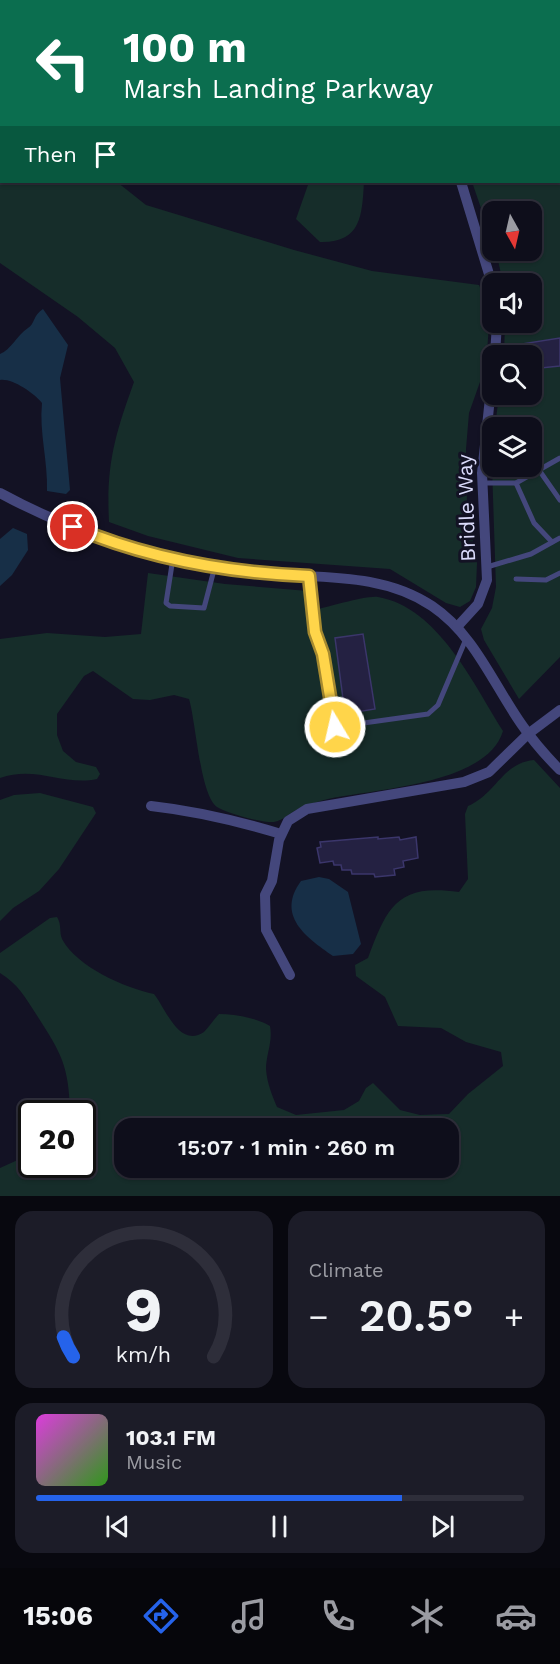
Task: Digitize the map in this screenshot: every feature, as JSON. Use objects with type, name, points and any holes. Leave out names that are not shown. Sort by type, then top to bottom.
[{"type":"street","points":[[461,183],[489,273]]},
{"type":"street","name":"Bridle Way","points":[[457,627],[472,613],[483,594],[488,567],[483,447],[489,405]]},
{"type":"street","points":[[0,493],[78,529],[173,558],[265,574],[365,580],[404,591],[433,607],[467,638],[528,734],[560,770]]},
{"type":"street","points":[[290,975],[266,930],[264,913],[265,895],[272,880],[281,834],[288,821],[307,809],[465,782],[489,772],[528,734],[560,710]]},
{"type":"street","points":[[151,806],[241,821],[281,834]]},
{"type":"lane","points":[[542,468],[560,458]]},
{"type":"lane","points":[[542,474],[560,500]]},
{"type":"lane","points":[[483,483],[516,483],[527,477]]},
{"type":"lane","points":[[516,483],[534,524],[552,542]]},
{"type":"lane","points":[[488,567],[531,554],[560,538]]},
{"type":"lane","points":[[173,558],[166,603],[170,606],[204,608],[215,566]]},
{"type":"lane","points":[[516,579],[546,580],[560,573]]},
{"type":"lane","points":[[309,576],[315,632],[323,654],[335,727],[428,714],[438,705],[459,650],[467,638]]},
{"type":"green space","points":[[0,183],[118,183],[146,205],[294,250],[372,271],[479,285],[482,292],[482,333],[488,333],[488,345],[482,345],[482,376],[469,413],[466,449],[467,507],[477,563],[476,587],[470,601],[460,607],[446,603],[390,569],[238,558],[148,536],[109,522],[109,483],[113,450],[134,382],[115,348],[78,317],[0,263]]},
{"type":"green space","points":[[309,183],[364,183],[362,206],[357,225],[344,238],[320,242],[296,219]]},
{"type":"green space","points":[[472,183],[560,183],[560,657],[519,699],[484,640],[481,629],[492,608],[496,587],[492,477],[542,477],[542,417],[496,417],[498,405],[542,405],[542,345],[504,345],[505,333],[542,333],[542,273],[501,273],[498,261],[542,261],[542,201],[482,201],[482,211]]},
{"type":"green space","points":[[148,573],[225,584],[308,591],[311,611],[372,597],[399,604],[419,616],[452,650],[503,731],[493,749],[475,763],[452,774],[426,782],[325,800],[302,807],[278,821],[261,821],[217,807],[211,800],[206,788],[189,699],[174,695],[150,700],[133,699],[93,671],[84,676],[57,714],[57,735],[63,751],[76,762],[96,767],[100,774],[97,779],[73,780],[38,774],[0,778],[0,639],[47,633],[105,637],[141,634]]},
{"type":"green space","points":[[534,760],[560,788],[560,1196],[0,1196],[0,1168],[18,1160],[18,1178],[96,1178],[96,1100],[69,1100],[68,1083],[62,1060],[52,1039],[25,996],[0,973],[0,953],[50,918],[57,917],[62,939],[79,959],[103,975],[130,987],[154,994],[174,1024],[187,1035],[195,1036],[204,1032],[219,1014],[246,1017],[270,1026],[271,1037],[266,1069],[277,1107],[296,1115],[344,1110],[359,1101],[366,1088],[373,1083],[400,1110],[420,1115],[449,1114],[468,1094],[503,1066],[501,1052],[466,1042],[441,1028],[398,1026],[385,997],[356,976],[355,965],[368,958],[382,925],[397,902],[421,891],[459,892],[468,879],[465,814],[468,806],[478,801],[514,767]]},
{"type":"green space","points":[[40,793],[93,807],[96,813],[59,869],[39,891],[13,908],[0,921],[0,800],[14,795]]},
{"type":"water","points":[[43,309],[68,345],[60,378],[70,490],[66,494],[47,491],[42,403],[22,387],[10,381],[0,380],[0,354],[30,326]]},
{"type":"water","points":[[13,528],[27,534],[28,550],[12,575],[0,586],[0,539]]},
{"type":"water","points":[[319,877],[329,879],[348,892],[361,944],[353,954],[333,956],[304,933],[293,915],[294,893],[301,881]]},
{"type":"building","points":[[560,338],[560,366],[542,368],[542,345],[515,345]]},
{"type":"building","points":[[363,634],[375,709],[345,714],[335,638]]},
{"type":"building","points":[[378,837],[378,839],[399,837],[400,840],[416,837],[418,858],[403,861],[404,867],[394,869],[395,875],[375,877],[374,874],[352,874],[351,870],[342,870],[341,865],[334,865],[333,861],[320,863],[317,848],[321,847],[320,842]]},
{"type":"route","points":[[73,527],[116,542],[197,563],[276,575],[309,576],[315,632],[323,654],[335,727]]}]
